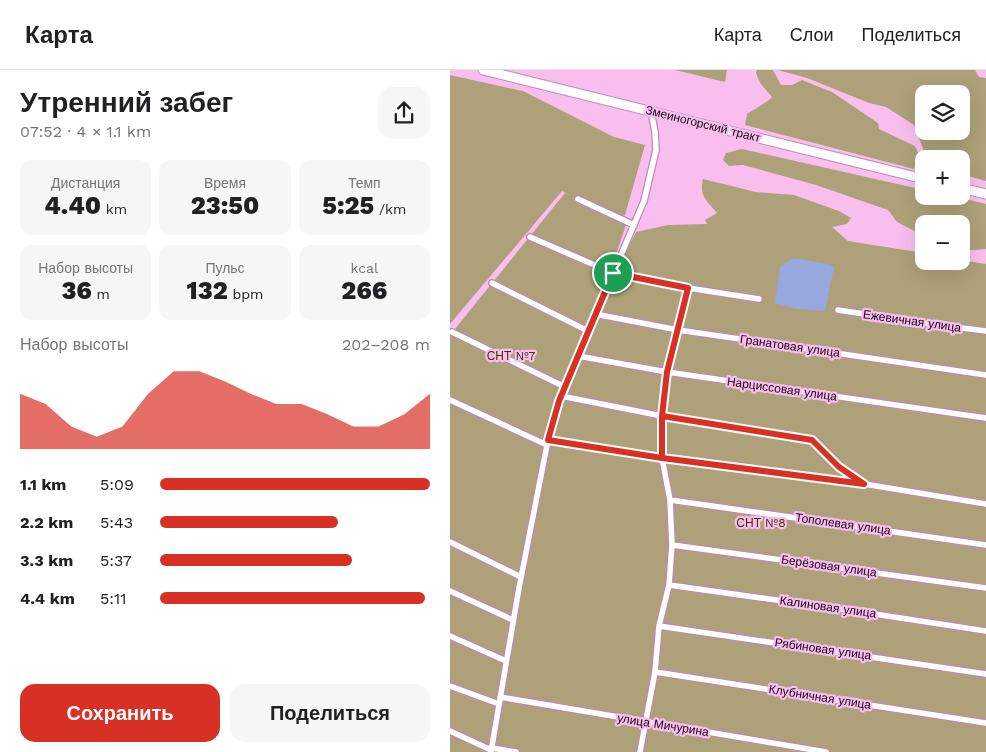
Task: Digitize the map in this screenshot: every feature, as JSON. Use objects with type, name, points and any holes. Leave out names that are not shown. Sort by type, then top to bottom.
[{"type":"main road","name":"Змеиногорский тракт","points":[[483,70],[915,176]]},
{"type":"main road","points":[[970,190],[986,194]]},
{"type":"street","points":[[491,750],[521,576],[548,443],[561,396],[644,201],[656,150],[652,112]]},
{"type":"street","points":[[578,199],[634,225]]},
{"type":"street","points":[[530,237],[613,273],[688,288],[759,299]]},
{"type":"street","points":[[492,283],[588,331]]},
{"type":"street","points":[[640,752],[655,672],[659,626],[669,585],[672,545],[670,500],[662,458],[662,416],[667,372],[688,288]]},
{"type":"street","name":"Ежевичная улица","points":[[838,310],[986,331]]},
{"type":"street","name":"Гранатовая улица","points":[[595,314],[678,330],[986,375]]},
{"type":"street","points":[[452,332],[565,387]]},
{"type":"street","name":"Нарциссовая улица","points":[[578,356],[667,372],[986,418]]},
{"type":"street","points":[[561,396],[662,416],[812,440],[839,467],[864,484]]},
{"type":"street","points":[[450,400],[548,443],[864,484],[986,504]]},
{"type":"street","name":"Тополевая улица","points":[[670,500],[986,544]]},
{"type":"street","points":[[450,542],[521,576]]},
{"type":"street","name":"Берёзовая улица","points":[[672,545],[986,588]]},
{"type":"street","name":"Калиновая улица","points":[[669,585],[986,631]]},
{"type":"street","points":[[450,591],[513,620]]},
{"type":"street","name":"Рябиновая улица","points":[[659,626],[986,674]]},
{"type":"street","points":[[450,636],[506,661]]},
{"type":"street","name":"Клубничная улица","points":[[655,672],[986,723]]},
{"type":"street","points":[[450,686],[499,704]]},
{"type":"street","name":"улица Мичурина","points":[[500,697],[826,752]]},
{"type":"street","points":[[450,731],[491,750],[516,752]]},
{"type":"green space","points":[[675,70],[727,70],[725,82]]},
{"type":"green space","points":[[757,70],[773,70],[781,85],[792,85],[802,80],[832,92],[878,123],[879,129],[915,146],[917,150],[915,150],[914,169],[745,125],[747,114],[772,97],[760,83],[756,73]]},
{"type":"green space","points":[[778,70],[975,70],[979,77],[986,78],[986,181],[970,177],[970,150],[924,150],[920,140],[970,140],[970,85],[915,85],[915,128],[914,125],[886,107],[869,103],[807,78]]},
{"type":"green space","name":"СНТ №8","points":[[450,75],[523,91],[614,137],[645,145],[625,215],[621,216],[628,219],[597,310],[636,232],[668,225],[707,224],[705,220],[717,213],[703,194],[703,179],[756,192],[794,195],[839,211],[851,218],[847,224],[832,227],[848,241],[915,252],[915,270],[970,270],[970,261],[986,264],[986,752],[450,752],[450,335],[565,193],[572,196],[562,191],[450,324]]},
{"type":"green space","points":[[742,149],[915,188],[915,205],[970,205],[970,200],[986,204],[986,249],[970,250],[970,215],[915,215],[915,231],[897,222],[888,210],[816,185],[743,165],[729,166],[723,160],[726,153]]},
{"type":"water","points":[[794,258],[828,264],[834,267],[825,311],[797,309],[775,303],[780,266]]},
{"type":"route","points":[[613,273],[559,401],[548,440],[662,458],[662,416],[812,440],[839,467],[864,484],[662,458],[662,416],[667,372],[688,288],[613,273]]},
{"type":"park label","name":"СНТ №7","points":[[511,356]]}]
